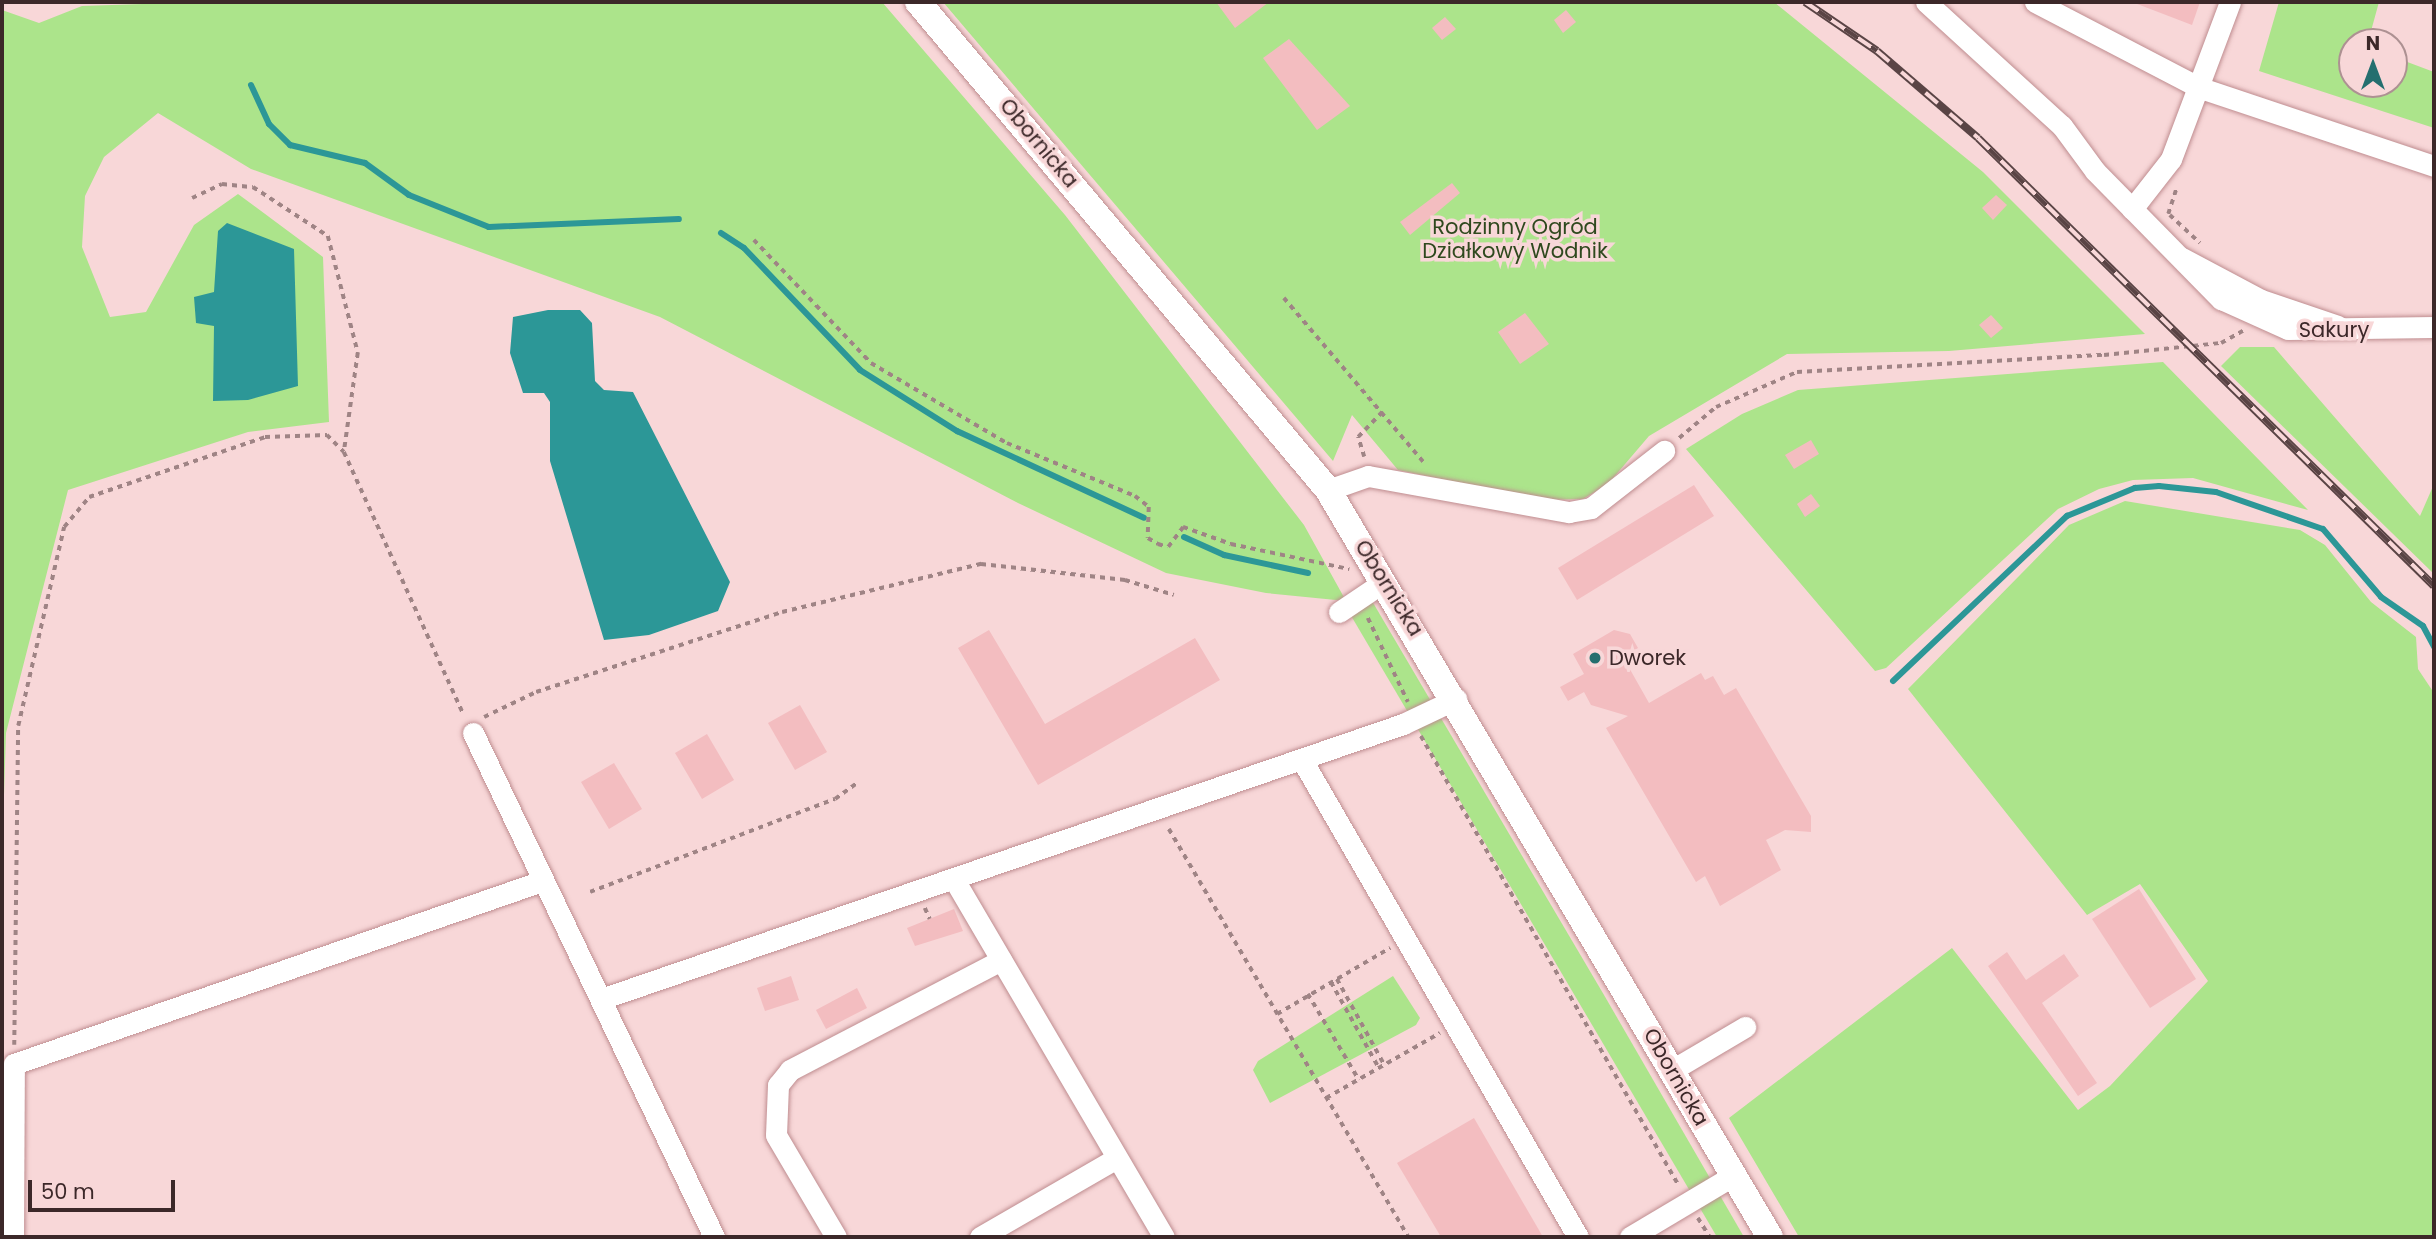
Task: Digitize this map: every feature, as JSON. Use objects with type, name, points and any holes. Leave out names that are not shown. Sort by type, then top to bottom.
[{"type":"main road","name":"Obornicka","points":[[918,2],[1328,490],[1455,699],[1770,1237]]},
{"type":"street","name":"Sakury","points":[[1926,2],[2054,118],[2139,202],[2196,280],[2254,316],[2288,329],[2349,331],[2434,327]]},
{"type":"street","points":[[2035,2],[2198,87],[2434,166]]},
{"type":"street","points":[[2139,202],[2171,159],[2230,2]]},
{"type":"street","points":[[2177,256],[2261,300],[2349,331]]},
{"type":"street","points":[[1328,490],[1368,476],[1569,512],[1591,508],[1664,451]]},
{"type":"street","points":[[1339,612],[1385,581]]},
{"type":"street","points":[[604,998],[955,881],[1302,760],[1415,720],[1455,699]]},
{"type":"street","points":[[472,733],[542,881],[604,998],[714,1237]]},
{"type":"street","points":[[1302,760],[1578,1237]]},
{"type":"street","points":[[13,1237],[14,1064],[542,881]]},
{"type":"street","points":[[955,881],[1164,1237]]},
{"type":"street","points":[[836,1237],[776,1135],[778,1085],[790,1070],[1001,960]]},
{"type":"street","points":[[1672,1070],[1745,1027]]},
{"type":"street","points":[[980,1237],[1117,1158]]},
{"type":"street","points":[[1630,1237],[1734,1175]]},
{"type":"path","points":[[192,198],[222,184],[253,187],[328,236],[358,353],[344,452]]},
{"type":"path","points":[[2139,202],[2208,250]]},
{"type":"path","points":[[754,240],[871,363],[1007,443],[1135,496],[1149,507],[1148,538],[1157,544],[1168,547],[1183,527],[1231,544],[1345,569]]},
{"type":"path","points":[[1284,298],[1427,467]]},
{"type":"path","points":[[1664,451],[1716,407],[1797,372],[2205,344],[2235,337],[2254,316]]},
{"type":"path","points":[[1368,476],[1358,437],[1382,412]]},
{"type":"path","points":[[14,1064],[18,726],[65,527],[89,497],[265,437],[327,435],[344,452],[472,733],[503,705],[549,688],[847,593],[981,564],[1125,580],[1174,595]]},
{"type":"path","points":[[1359,600],[1415,720],[1425,748],[1689,1201]]},
{"type":"path","points":[[590,892],[835,799],[856,784]]},
{"type":"path","points":[[1170,829],[1408,1237]]},
{"type":"path","points":[[1277,1014],[1406,939]]},
{"type":"path","points":[[1337,979],[1384,1065]]},
{"type":"path","points":[[1331,982],[1379,1068]]},
{"type":"path","points":[[1308,994],[1359,1080]]},
{"type":"path","points":[[1325,1097],[1455,1024]]},
{"type":"green space","points":[[203,2],[882,2],[1065,215],[1304,525],[1346,601],[1266,593],[1166,573],[1018,503],[660,317],[251,169],[158,113],[104,157],[85,196],[82,247],[110,317],[146,312],[194,225],[238,194],[323,257],[329,422],[248,432],[68,490],[6,733],[2,858],[2,10],[39,23],[82,6]]},
{"type":"green space","name":"Rodzinny Ogród Działkowy Wodnik","points":[[943,2],[1774,2],[1983,172],[2145,334],[1949,351],[1787,354],[1649,436],[1608,484],[1583,499],[1541,500],[1398,470],[1352,415],[1333,461]]},
{"type":"green space","points":[[2279,2],[2379,2],[2372,28],[2338,28],[2338,97],[2259,71]]},
{"type":"green space","points":[[2408,62],[2434,72],[2434,128],[2342,98],[2408,98]]},
{"type":"green space","points":[[2240,347],[2274,347],[2420,516],[2434,484],[2434,574],[2221,366]]},
{"type":"green space","points":[[2163,362],[2308,510],[2193,478],[2133,480],[2099,489],[2058,509],[1886,668],[1875,671],[1686,449],[1742,414],[1798,390]]},
{"type":"green space","points":[[2125,501],[2300,530],[2325,545],[2371,602],[2416,637],[2418,669],[2434,693],[2434,1237],[1799,1237],[1729,1118],[1952,948],[2078,1110],[2110,1086],[2208,981],[2140,884],[2087,915],[1908,689],[2069,525]]},
{"type":"green space","points":[[1372,601],[1744,1237],[1717,1237],[1350,614]]},
{"type":"green space","points":[[1393,976],[1420,1018],[1416,1025],[1270,1103],[1253,1070],[1258,1061]]},
{"type":"water","points":[[227,223],[294,249],[298,386],[248,400],[213,401],[214,326],[196,323],[194,297],[214,292],[218,231]]},
{"type":"water","points":[[548,310],[580,310],[592,323],[595,381],[604,390],[633,392],[730,582],[718,611],[649,635],[604,640],[550,461],[550,402],[544,393],[523,393],[510,353],[513,317]]},
{"type":"building","points":[[1216,2],[1269,2],[1235,28]]},
{"type":"building","points":[[2132,2],[2200,2],[2192,25]]},
{"type":"building","points":[[1566,10],[1576,22],[1563,33],[1554,20]]},
{"type":"building","points":[[1445,17],[1456,29],[1442,40],[1432,28]]},
{"type":"building","points":[[1289,39],[1350,106],[1317,130],[1263,58]]},
{"type":"building","points":[[1452,183],[1460,193],[1410,235],[1400,222]]},
{"type":"building","points":[[1996,195],[2007,205],[1993,220],[1982,208]]},
{"type":"building","points":[[1525,313],[1549,344],[1520,364],[1498,332]]},
{"type":"building","points":[[1991,315],[2003,328],[1991,338],[1979,325]]},
{"type":"building","points":[[1811,440],[1819,454],[1794,469],[1785,455]]},
{"type":"building","points":[[1694,485],[1714,516],[1577,600],[1558,568]]},
{"type":"building","points":[[1811,494],[1820,506],[1805,517],[1797,504]]},
{"type":"building","points":[[989,630],[1045,724],[1195,638],[1220,680],[1038,785],[958,648]]},
{"type":"building","points":[[1614,630],[1630,634],[1638,648],[1623,657],[1649,703],[1701,673],[1705,680],[1713,676],[1724,695],[1736,688],[1811,816],[1811,832],[1785,830],[1766,840],[1781,870],[1720,906],[1705,876],[1696,882],[1606,728],[1628,716],[1591,705],[1584,692],[1568,701],[1560,687],[1584,674],[1573,654]]},
{"type":"building","points":[[800,705],[827,752],[795,770],[768,723]]},
{"type":"building","points":[[707,734],[734,780],[702,799],[675,753]]},
{"type":"building","points":[[614,763],[642,809],[609,829],[581,782]]},
{"type":"building","points":[[2139,889],[2196,979],[2150,1008],[2092,919]]},
{"type":"building","points":[[954,909],[963,931],[915,946],[907,928]]},
{"type":"building","points":[[2007,952],[2026,980],[2064,954],[2079,976],[2042,1003],[2097,1083],[2078,1096],[1988,966]]},
{"type":"building","points":[[791,976],[799,1000],[765,1011],[757,988]]},
{"type":"building","points":[[857,988],[867,1008],[826,1029],[816,1010]]},
{"type":"building","points":[[1474,1118],[1543,1237],[1441,1237],[1397,1163]]},
{"type":"waterway","points":[[251,85],[269,124],[290,145],[365,163],[409,195],[489,227],[679,219]]},
{"type":"waterway","points":[[721,233],[744,248],[860,370],[957,431],[1144,518]]},
{"type":"waterway","points":[[1893,681],[2067,516],[2135,488],[2159,486],[2216,492],[2323,529],[2381,597],[2423,626],[2434,647]]},
{"type":"waterway","points":[[1184,537],[1224,555],[1308,573]]},
{"type":"railway","points":[[1805,2],[1877,51],[1978,138],[2434,586]]},
{"type":"place","name":"Dworek","points":[[1595,658]]}]
